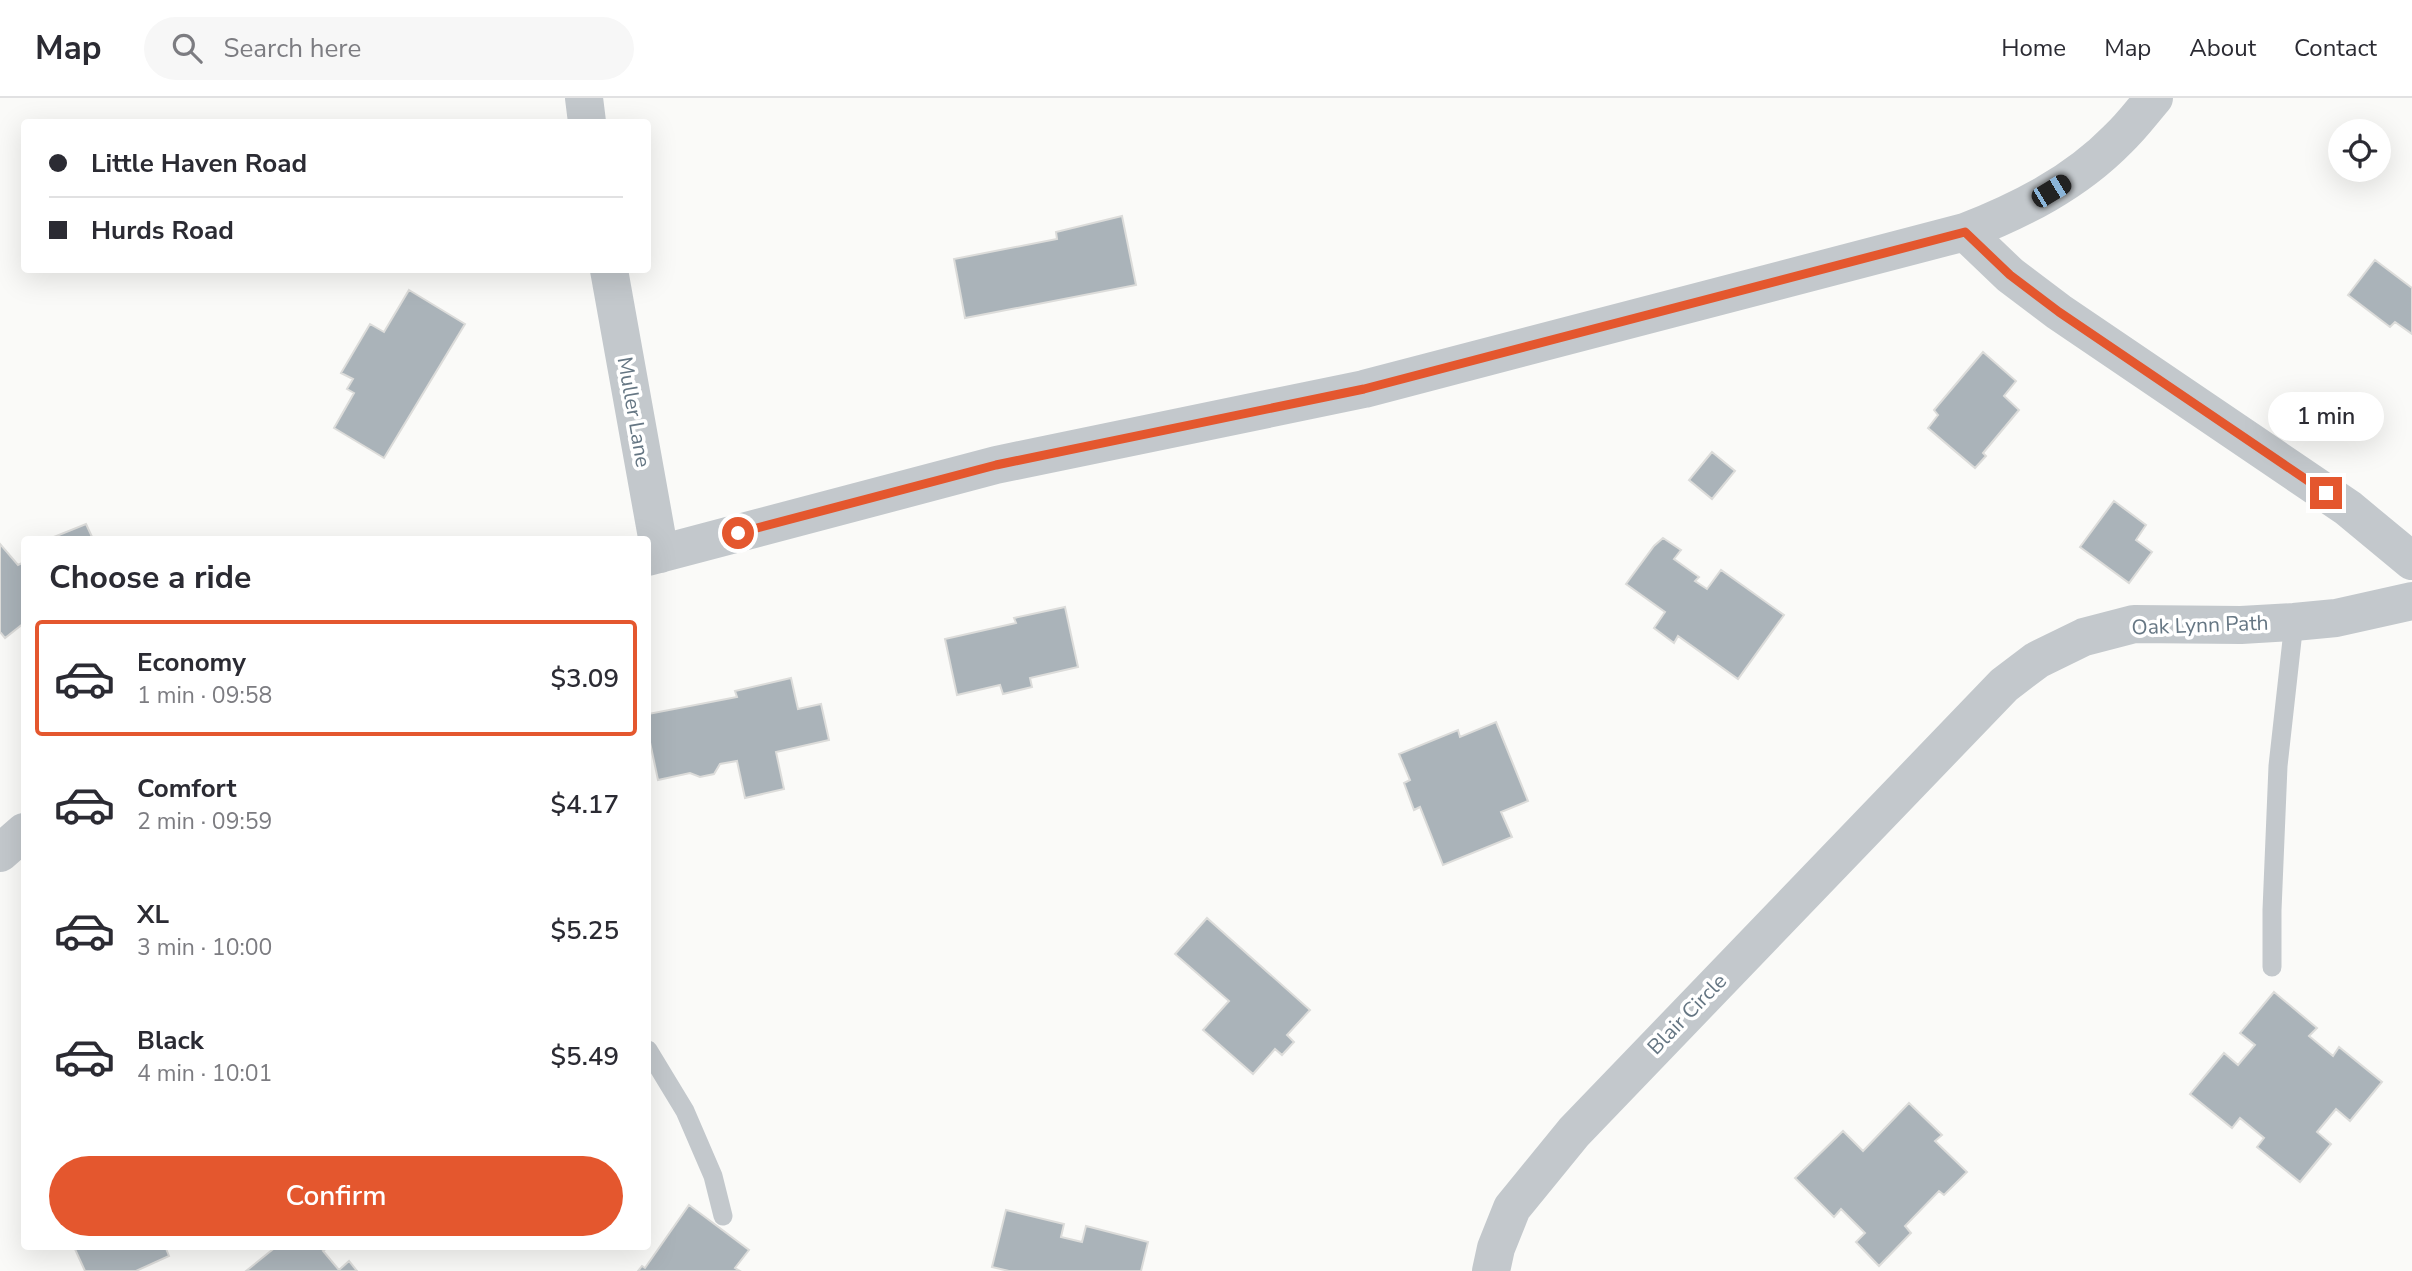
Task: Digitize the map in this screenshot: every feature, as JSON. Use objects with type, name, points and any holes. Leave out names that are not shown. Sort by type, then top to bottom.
[{"type":"street","points":[[583,98],[586,119]]},
{"type":"street","points":[[654,556],[996,465],[1364,389],[1965,232],[2015,213],[2069,180],[2118,140],[2154,98]]},
{"type":"street","points":[[1965,232],[2010,275],[2059,312],[2348,508],[2412,561]]},
{"type":"street","name":"Muller Lane","points":[[609,273],[651,536]]},
{"type":"street","name":"Muller Lane","points":[[651,537],[654,556]]},
{"type":"street","name":"Oak Lynn Path","points":[[1914,778],[2004,685],[2037,660],[2084,637],[2134,624],[2241,625],[2336,618],[2412,601]]},
{"type":"street","name":"Blair Circle","points":[[1492,1271],[1496,1248],[1512,1208],[1574,1132],[1914,778]]},
{"type":"street","points":[[0,853],[21,835]]},
{"type":"lane","points":[[2272,967],[2278,766],[2294,622]]},
{"type":"lane","points":[[651,1055],[685,1111],[713,1176],[723,1216]]},
{"type":"building","points":[[1122,216],[1136,285],[965,318],[954,259],[1057,239],[1056,232]]},
{"type":"building","points":[[2375,260],[2412,288],[2412,334],[2395,322],[2390,327],[2348,295]]},
{"type":"building","points":[[409,290],[465,324],[384,458],[334,428],[354,393],[347,389],[353,379],[341,373],[370,324],[384,332]]},
{"type":"building","points":[[1983,352],[2016,381],[2004,396],[2019,410],[1983,453],[1986,456],[1975,468],[1928,428],[1938,415],[1934,410]]},
{"type":"building","points":[[1712,452],[1735,471],[1712,499],[1689,480]]},
{"type":"building","points":[[2114,501],[2146,525],[2136,540],[2152,552],[2129,583],[2080,547]]},
{"type":"building","points":[[86,524],[92,536],[56,536]]},
{"type":"building","points":[[1663,538],[1681,550],[1674,559],[1699,577],[1695,581],[1707,589],[1721,570],[1784,615],[1738,679],[1678,636],[1674,643],[1654,628],[1665,612],[1626,584]]},
{"type":"building","points":[[0,544],[18,565],[21,564],[21,625],[5,638],[0,632]]},
{"type":"building","points":[[1065,607],[1078,667],[1030,678],[1032,687],[1003,694],[1000,685],[957,695],[945,639],[1016,623],[1014,618]]},
{"type":"building","points":[[791,678],[798,709],[821,704],[829,740],[776,752],[784,789],[745,798],[737,761],[720,764],[714,774],[700,777],[690,773],[658,780],[651,747],[651,713],[737,697],[735,691]]},
{"type":"building","points":[[1496,722],[1528,801],[1501,812],[1512,837],[1443,865],[1420,807],[1414,810],[1404,783],[1410,780],[1399,754],[1458,730],[1460,737]]},
{"type":"building","points":[[1207,918],[1310,1010],[1287,1035],[1294,1042],[1282,1055],[1275,1049],[1253,1074],[1203,1030],[1229,1001],[1175,954]]},
{"type":"building","points":[[2274,992],[2317,1028],[2309,1036],[2333,1056],[2339,1047],[2382,1082],[2350,1121],[2336,1109],[2317,1132],[2331,1144],[2300,1182],[2257,1147],[2264,1138],[2240,1118],[2232,1128],[2190,1094],[2224,1053],[2238,1065],[2255,1045],[2240,1033]]},
{"type":"building","points":[[1909,1103],[1942,1135],[1935,1141],[1967,1172],[1944,1195],[1939,1191],[1905,1226],[1911,1233],[1879,1266],[1856,1242],[1865,1233],[1841,1209],[1834,1217],[1795,1178],[1843,1131],[1863,1151]]},
{"type":"building","points":[[689,1205],[749,1250],[735,1268],[740,1271],[638,1271],[642,1266],[645,1268]]},
{"type":"building","points":[[1006,1210],[1064,1224],[1061,1237],[1082,1242],[1086,1226],[1148,1242],[1141,1271],[1009,1271],[992,1267]]},
{"type":"building","points":[[75,1250],[167,1250],[169,1256],[136,1271],[85,1271]]},
{"type":"building","points":[[272,1250],[324,1250],[339,1270],[349,1261],[357,1271],[246,1271]]},
{"type":"route","points":[[738,533],[996,465],[1364,389],[1965,232],[2010,275],[2059,312],[2326,493]]}]
